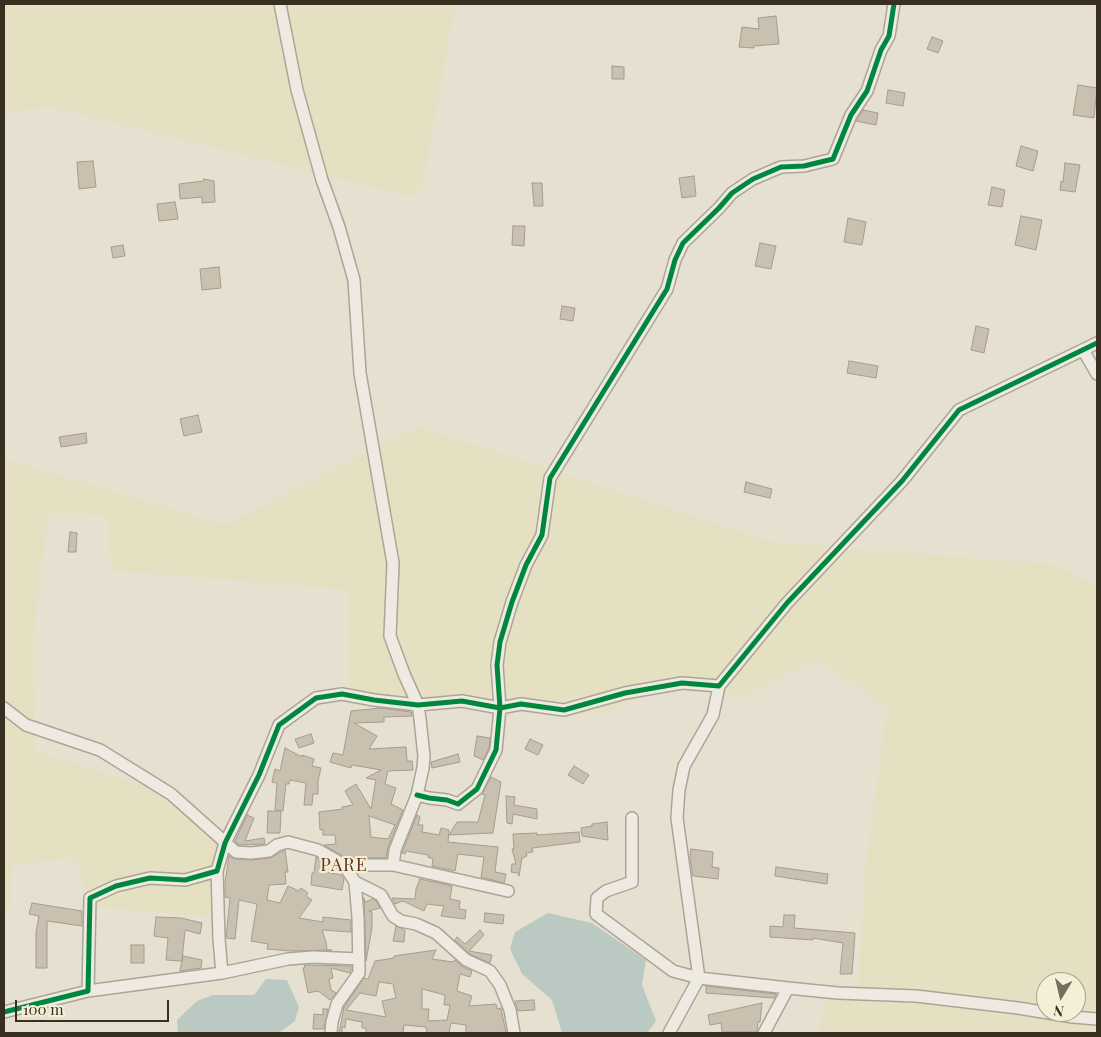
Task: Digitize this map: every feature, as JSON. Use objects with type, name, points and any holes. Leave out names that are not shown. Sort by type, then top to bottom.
[{"type":"street","points":[[280,4],[297,90],[322,180],[354,280],[360,373],[393,563],[390,636],[418,705],[424,756],[417,795],[398,838],[393,857],[393,866]]},
{"type":"street","points":[[417,795],[447,800],[458,804],[477,789],[496,750],[500,708],[497,665],[500,642],[526,565],[542,535],[550,478],[668,289],[675,260],[683,243],[732,193],[753,179],[781,167],[804,166],[833,159],[851,115],[867,91],[881,50],[889,36],[894,4]]},
{"type":"street","points":[[669,1033],[699,978],[677,818],[679,790],[684,766],[713,715],[719,686],[787,603],[902,481],[959,410],[1097,343]]},
{"type":"street","points":[[1083,350],[1097,374]]},
{"type":"street","points":[[222,973],[217,871],[225,843],[259,775],[279,725],[316,698],[342,694],[418,705],[462,701],[500,708],[521,704],[564,710],[625,693],[682,682],[719,686]]},
{"type":"street","points":[[4,708],[26,725],[100,750],[171,794],[236,852],[268,851],[277,845],[288,842],[318,850],[344,864],[393,866],[508,891]]},
{"type":"street","points":[[632,818],[632,882],[606,891],[598,898],[596,914],[672,971],[699,978],[838,993],[916,996],[1097,1019]]},
{"type":"street","points":[[332,1033],[332,1022],[337,1004],[359,973],[355,882],[344,864]]},
{"type":"street","points":[[88,991],[90,898],[116,886],[150,878],[184,880],[217,871]]},
{"type":"street","points":[[355,882],[381,895],[393,916],[401,921],[416,924],[436,933],[466,960],[490,971],[500,985],[510,1010],[514,1033]]},
{"type":"street","points":[[4,1012],[88,991],[222,973],[288,959],[359,959]]},
{"type":"street","points":[[764,1033],[788,988]]},
{"type":"shaded area","points":[[4,4],[455,4],[423,184],[412,197],[47,106],[4,113]]},
{"type":"shaded area","points":[[419,427],[773,542],[1056,565],[1097,587],[1097,1033],[818,1033],[828,998],[858,991],[865,873],[887,709],[817,658],[737,700],[678,679],[611,710],[554,717],[502,704],[373,709],[348,702],[350,590],[111,570],[108,515],[48,513],[33,636],[35,751],[171,794],[225,843],[211,917],[92,906],[74,857],[12,865],[10,906],[4,905],[4,459],[225,525]]},
{"type":"shaded area","points":[[548,913],[592,923],[646,960],[642,985],[656,1021],[647,1033],[562,1033],[552,1000],[522,974],[510,949],[515,932]]},
{"type":"shaded area","points":[[266,979],[287,980],[299,1007],[295,1021],[279,1033],[178,1033],[177,1020],[197,1001],[213,995],[254,995]]},
{"type":"building","points":[[776,16],[779,44],[754,46],[754,48],[739,47],[742,27],[759,29],[758,18]]},
{"type":"building","points":[[932,37],[943,41],[938,53],[927,49]]},
{"type":"building","points":[[612,66],[624,67],[624,79],[612,79]]},
{"type":"building","points":[[1078,85],[1097,88],[1094,118],[1073,115]]},
{"type":"building","points":[[888,90],[905,93],[903,106],[886,103]]},
{"type":"building","points":[[863,110],[878,113],[876,125],[856,121]]},
{"type":"building","points":[[1021,146],[1038,151],[1033,171],[1016,166]]},
{"type":"building","points":[[93,161],[96,187],[79,189],[77,162]]},
{"type":"building","points":[[1065,163],[1080,165],[1075,192],[1060,190]]},
{"type":"building","points":[[694,176],[696,196],[682,198],[679,178]]},
{"type":"building","points":[[204,179],[214,181],[215,202],[202,203],[202,197],[180,199],[179,184],[204,181]]},
{"type":"building","points":[[532,183],[542,183],[543,206],[534,206]]},
{"type":"building","points":[[992,187],[1005,190],[1002,207],[988,205]]},
{"type":"building","points":[[175,202],[178,219],[159,221],[157,204]]},
{"type":"building","points":[[1021,216],[1042,220],[1036,250],[1015,245]]},
{"type":"building","points":[[848,218],[866,222],[862,245],[844,242]]},
{"type":"building","points":[[513,226],[525,226],[524,246],[512,245]]},
{"type":"building","points":[[760,243],[776,246],[771,269],[755,266]]},
{"type":"building","points":[[123,245],[125,256],[113,258],[111,247]]},
{"type":"building","points":[[219,267],[221,288],[202,290],[200,269]]},
{"type":"building","points":[[562,306],[575,308],[573,321],[560,319]]},
{"type":"building","points":[[976,326],[989,329],[984,353],[971,350]]},
{"type":"building","points":[[849,361],[878,366],[876,378],[847,373]]},
{"type":"building","points":[[198,415],[202,432],[184,436],[180,419]]},
{"type":"building","points":[[86,433],[87,443],[61,447],[59,437]]},
{"type":"building","points":[[746,482],[772,489],[770,498],[744,492]]},
{"type":"building","points":[[70,532],[77,533],[76,552],[68,552]]},
{"type":"building","points":[[381,708],[411,712],[412,716],[384,717],[384,722],[354,723],[377,736],[369,749],[406,747],[407,761],[412,761],[413,770],[388,771],[385,784],[396,788],[391,804],[403,810],[388,847],[386,858],[346,858],[324,845],[336,844],[335,835],[323,835],[323,829],[320,830],[319,812],[343,809],[342,807],[353,805],[345,791],[356,784],[371,809],[376,780],[366,778],[381,770],[352,765],[351,768],[330,762],[333,753],[343,755],[351,711]],"holes":[[[369,816],[395,825],[388,839],[371,837]]]},
{"type":"building","points":[[311,734],[314,743],[299,748],[295,739]]},
{"type":"building","points":[[477,736],[490,738],[489,748],[483,760],[474,756]]},
{"type":"building","points":[[530,739],[543,745],[538,755],[525,749]]},
{"type":"building","points":[[285,748],[302,757],[302,755],[314,759],[312,766],[321,768],[318,794],[313,794],[312,805],[304,805],[306,783],[290,780],[289,784],[286,784],[283,811],[275,810],[277,783],[272,782],[275,769],[280,771]]},
{"type":"building","points":[[458,754],[460,762],[432,768],[431,762]]},
{"type":"building","points":[[574,766],[589,775],[583,784],[568,775]]},
{"type":"building","points":[[491,777],[501,782],[493,833],[449,835],[457,822],[478,822],[485,795],[482,794]]},
{"type":"building","points":[[506,796],[515,797],[514,805],[537,809],[537,819],[513,814],[512,824],[507,823]]},
{"type":"building","points":[[268,811],[281,811],[280,833],[267,833]]},
{"type":"building","points":[[247,815],[254,818],[245,841],[264,838],[265,844],[239,845],[235,841]]},
{"type":"building","points":[[417,815],[420,817],[418,825],[423,825],[422,832],[439,835],[441,828],[449,830],[448,842],[498,847],[495,872],[506,874],[504,883],[481,877],[484,857],[458,854],[455,871],[432,866],[433,859],[428,857],[428,855],[406,851],[405,854],[402,853]]},
{"type":"building","points":[[607,822],[608,840],[582,836],[581,828]]},
{"type":"building","points":[[579,832],[580,842],[532,848],[533,852],[526,853],[527,856],[522,858],[519,876],[518,873],[511,872],[512,864],[516,864],[512,849],[514,849],[513,834],[537,833],[537,835]]},
{"type":"building","points":[[691,849],[713,852],[712,867],[719,868],[718,879],[693,876],[690,858]]},
{"type":"building","points":[[285,850],[288,872],[285,872],[286,884],[269,885],[267,900],[280,903],[288,886],[299,891],[301,888],[308,893],[306,896],[312,900],[299,918],[323,922],[323,917],[351,920],[351,932],[322,930],[327,950],[332,950],[291,951],[267,949],[268,944],[251,941],[257,904],[239,900],[235,939],[226,938],[230,898],[225,897],[225,883],[229,856],[236,859],[252,860],[270,858]]},
{"type":"building","points":[[316,857],[324,862],[322,871],[341,875],[344,879],[342,890],[311,885]]},
{"type":"building","points":[[776,867],[828,874],[827,884],[775,876]]},
{"type":"building","points":[[420,879],[452,886],[450,899],[460,901],[459,909],[466,910],[465,919],[441,916],[444,906],[427,904],[424,911],[403,901],[395,904],[392,898],[415,899]]},
{"type":"building","points":[[364,898],[365,902],[373,899],[380,908],[369,911],[372,912],[372,928],[366,961]]},
{"type":"building","points":[[32,903],[82,911],[82,926],[47,921],[47,968],[36,968],[36,932],[39,916],[29,914]]},
{"type":"building","points":[[485,913],[504,915],[503,924],[484,922]]},
{"type":"building","points":[[784,915],[795,915],[794,928],[855,933],[852,974],[840,974],[843,943],[813,938],[813,940],[770,937],[770,926],[783,927]]},
{"type":"building","points":[[156,917],[181,918],[202,923],[200,934],[185,930],[182,961],[166,960],[168,938],[154,936]]},
{"type":"building","points":[[396,926],[405,930],[404,942],[393,941]]},
{"type":"building","points":[[480,930],[484,935],[469,951],[492,955],[490,963],[470,954],[455,940],[457,937],[465,944]]},
{"type":"building","points":[[131,945],[144,945],[144,963],[131,963]]},
{"type":"building","points":[[436,950],[432,959],[453,962],[455,960],[463,967],[472,971],[470,977],[460,974],[457,991],[472,996],[469,1006],[496,1004],[497,1009],[501,1008],[506,1033],[466,1033],[466,1025],[451,1023],[449,1033],[427,1033],[426,1027],[404,1025],[403,1033],[366,1033],[366,1028],[362,1028],[362,1022],[346,1019],[345,1028],[342,1027],[342,1033],[339,1033],[344,1007],[364,978],[368,979],[375,961],[394,958],[394,956]],"holes":[[[379,982],[393,984],[396,998],[382,1001],[386,1017],[346,1010],[360,993],[376,996]],[[422,989],[445,995],[444,1005],[450,1005],[447,1020],[428,1021],[429,1009],[422,1009]]]},
{"type":"building","points":[[183,956],[202,960],[201,968],[180,971]]},
{"type":"building","points":[[305,965],[351,966],[351,971],[350,973],[331,968],[333,978],[329,979],[331,990],[336,993],[330,1000],[318,991],[308,993],[303,968]]},
{"type":"building","points":[[706,986],[776,994],[774,998],[706,993]]},
{"type":"building","points":[[534,1000],[535,1010],[518,1011],[515,1001]]},
{"type":"building","points":[[762,1003],[757,1032],[722,1032],[721,1023],[710,1025],[708,1015]]},
{"type":"building","points":[[323,1009],[328,1009],[324,1029],[313,1029],[314,1014],[323,1015]]},
{"type":"cycle path","points":[[417,795],[447,800],[458,804],[477,789],[496,750],[500,708],[497,665],[500,642],[526,565],[542,535],[550,478],[667,289],[675,260],[683,243],[732,193],[753,179],[781,167],[804,166],[833,159],[851,115],[867,91],[881,50],[889,36],[894,4]]},
{"type":"cycle path","points":[[4,1012],[88,991],[90,898],[116,886],[150,878],[185,880],[217,871],[225,843],[259,775],[279,725],[316,698],[342,694],[418,705],[462,701],[500,708],[521,704],[564,710],[625,693],[682,683],[719,686],[787,603],[902,481],[959,410],[1097,343]]},
{"type":"district","name":"PARE","points":[[344,865]]}]
